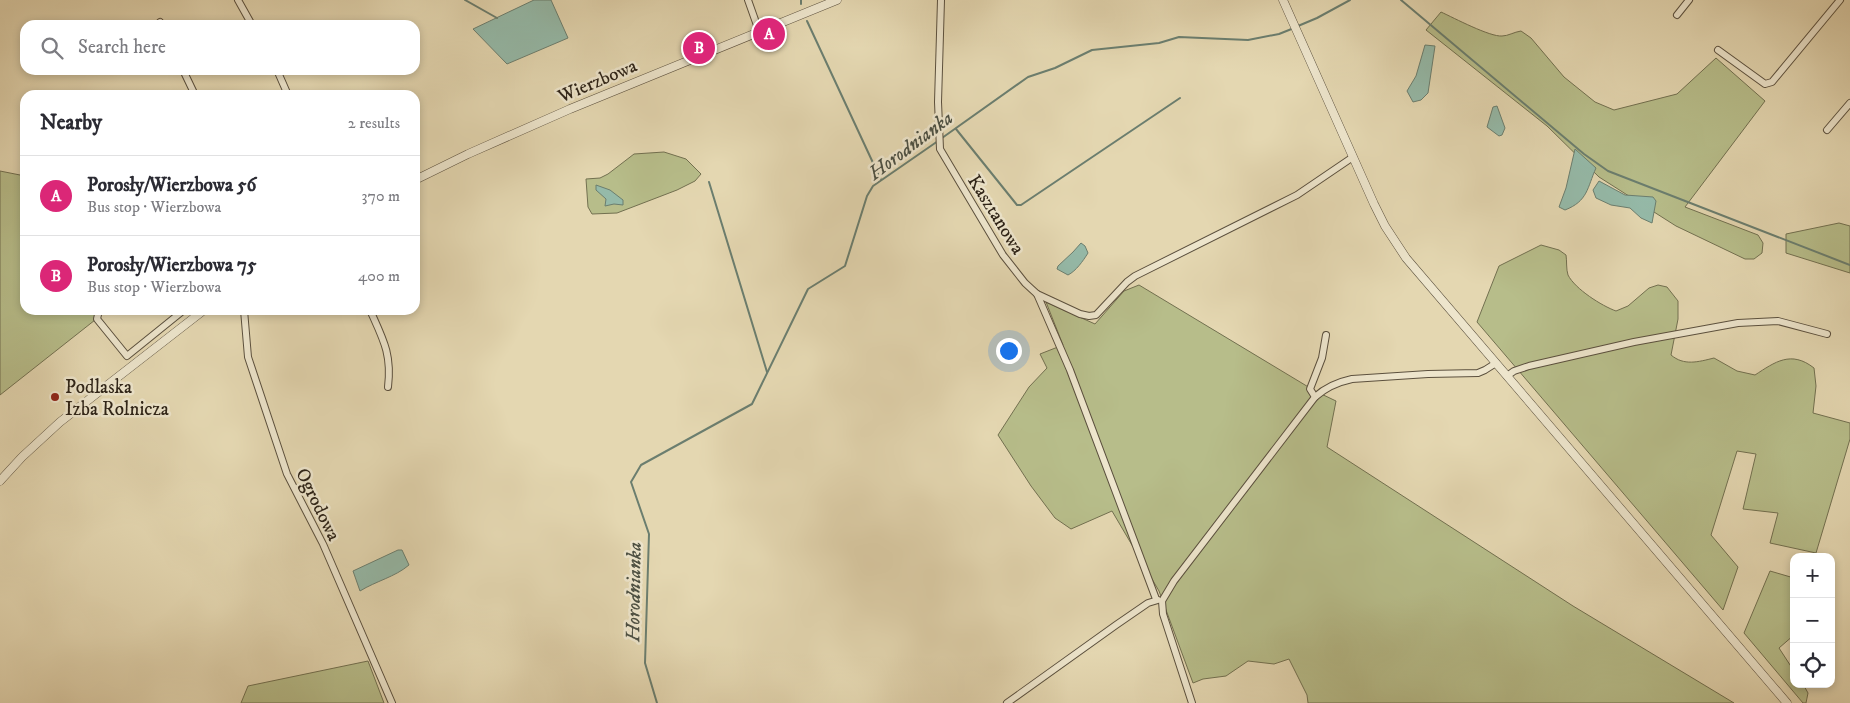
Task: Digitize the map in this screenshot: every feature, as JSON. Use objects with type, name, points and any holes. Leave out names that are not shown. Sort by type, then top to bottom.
[{"type":"street","points":[[238,0],[249,20]]},
{"type":"street","points":[[748,0],[759,31]]},
{"type":"street","name":"Wierzbowa","points":[[420,178],[570,109],[837,0]]},
{"type":"street","name":"Kasztanowa","points":[[941,0],[939,145],[1003,255],[1025,283],[1037,294]]},
{"type":"street","points":[[1283,0],[1385,226],[1406,258],[1787,703]]},
{"type":"street","points":[[1677,15],[1689,0]]},
{"type":"street","points":[[1718,50],[1765,84],[1772,82],[1840,0]]},
{"type":"street","points":[[185,75],[193,90]]},
{"type":"street","points":[[279,75],[286,90]]},
{"type":"street","points":[[1827,130],[1850,103]]},
{"type":"street","points":[[1037,294],[1080,314],[1096,315],[1135,276],[1297,195],[1353,157]]},
{"type":"street","points":[[1037,294],[1070,370],[1159,600],[1192,703]]},
{"type":"street","points":[[98,315],[97,319],[134,365]]},
{"type":"street","points":[[127,356],[178,315]]},
{"type":"street","points":[[0,481],[22,457],[60,422],[198,315]]},
{"type":"street","name":"Ogrodowa","points":[[244,315],[248,357],[287,474],[323,544],[392,703]]},
{"type":"street","points":[[372,315],[388,353],[390,371],[388,387]]},
{"type":"street","points":[[1507,376],[1514,371],[1529,366],[1634,342],[1738,324],[1778,321],[1827,334]]},
{"type":"street","points":[[1315,397],[1310,389],[1322,358],[1326,335]]},
{"type":"street","points":[[1007,703],[1116,625],[1159,600],[1315,397],[1330,386],[1352,379],[1478,373],[1496,363]]},
{"type":"shaded area","points":[[534,0],[551,0],[568,38],[507,64],[473,29]]},
{"type":"shaded area","points":[[1441,12],[1496,36],[1504,36],[1521,31],[1531,38],[1564,77],[1595,102],[1614,110],[1677,94],[1716,58],[1765,101],[1685,207],[1758,235],[1763,243],[1762,253],[1754,259],[1745,259],[1676,226],[1599,177],[1547,126],[1426,30]]},
{"type":"shaded area","points":[[1425,45],[1435,46],[1428,93],[1421,100],[1413,102],[1407,91],[1416,76]]},
{"type":"shaded area","points":[[1497,106],[1505,128],[1502,135],[1499,136],[1487,127],[1493,107]]},
{"type":"shaded area","points":[[1575,149],[1596,168],[1583,198],[1565,210],[1559,207],[1566,188]]},
{"type":"shaded area","points":[[664,152],[686,159],[701,174],[695,181],[677,190],[617,213],[592,214],[588,207],[586,179],[600,178],[608,174],[634,154]]},
{"type":"shaded area","points":[[0,171],[20,175],[20,315],[96,315],[95,320],[0,395]]},
{"type":"shaded area","points":[[1599,181],[1625,195],[1653,197],[1656,201],[1652,223],[1641,218],[1630,208],[1611,205],[1596,198],[1593,190]]},
{"type":"shaded area","points":[[596,185],[610,190],[623,200],[623,205],[605,206],[606,199],[596,190]]},
{"type":"shaded area","points":[[1839,223],[1850,226],[1850,273],[1786,253],[1786,234]]},
{"type":"shaded area","points":[[1081,243],[1085,246],[1088,253],[1077,268],[1068,275],[1057,269],[1058,266]]},
{"type":"shaded area","points":[[1541,245],[1559,250],[1566,255],[1567,273],[1576,286],[1589,296],[1616,311],[1628,306],[1649,288],[1658,285],[1667,287],[1678,301],[1678,319],[1671,355],[1681,361],[1702,361],[1714,358],[1737,371],[1755,375],[1776,362],[1790,359],[1806,363],[1814,368],[1816,386],[1813,413],[1850,423],[1850,439],[1816,553],[1770,543],[1778,513],[1743,509],[1756,454],[1737,451],[1711,535],[1738,567],[1723,610],[1477,322],[1499,266]]},
{"type":"shaded area","points":[[1139,285],[1315,391],[1336,401],[1327,447],[1573,606],[1734,703],[1308,703],[1307,695],[1289,659],[1274,664],[1248,661],[1226,676],[1203,679],[1193,683],[1159,591],[1112,511],[1071,529],[1055,518],[1031,486],[998,435],[1029,387],[1047,368],[1040,354],[1063,345],[1046,302],[1095,324],[1124,291]]},
{"type":"shaded area","points":[[398,550],[402,550],[409,565],[398,573],[360,591],[353,571]]},
{"type":"shaded area","points":[[1770,571],[1790,577],[1790,638],[1779,648],[1790,665],[1790,688],[1744,633]]},
{"type":"shaded area","points":[[368,661],[384,703],[241,703],[248,686]]},
{"type":"shaded area","points":[[1790,688],[1805,688],[1808,693],[1806,703],[1803,703]]},
{"type":"waterway","points":[[465,0],[497,18]]},
{"type":"waterway","name":"Horodnianka","points":[[1298,26],[1350,0]]},
{"type":"waterway","points":[[1401,0],[1584,154],[1608,171],[1850,265]]},
{"type":"waterway","points":[[807,21],[881,180]]},
{"type":"waterway","name":"Horodnianka","points":[[942,138],[1028,77],[1055,68],[1092,50],[1159,43],[1179,37],[1248,40],[1279,34],[1294,28]]},
{"type":"waterway","points":[[956,129],[1017,205],[1021,205],[1180,98]]},
{"type":"waterway","name":"Horodnianka","points":[[657,703],[645,663],[649,534],[631,482],[641,465],[752,404],[808,289],[845,266],[867,196],[873,186],[938,141]]},
{"type":"waterway","points":[[709,182],[767,372]]},
{"type":"place","name":"Porosły/Wierzbowa 56","points":[[769,34]]},
{"type":"place","name":"Porosły/Wierzbowa 75","points":[[699,48]]},
{"type":"place","name":"Podlaska Izba Rolnicza","points":[[55,397]]}]
